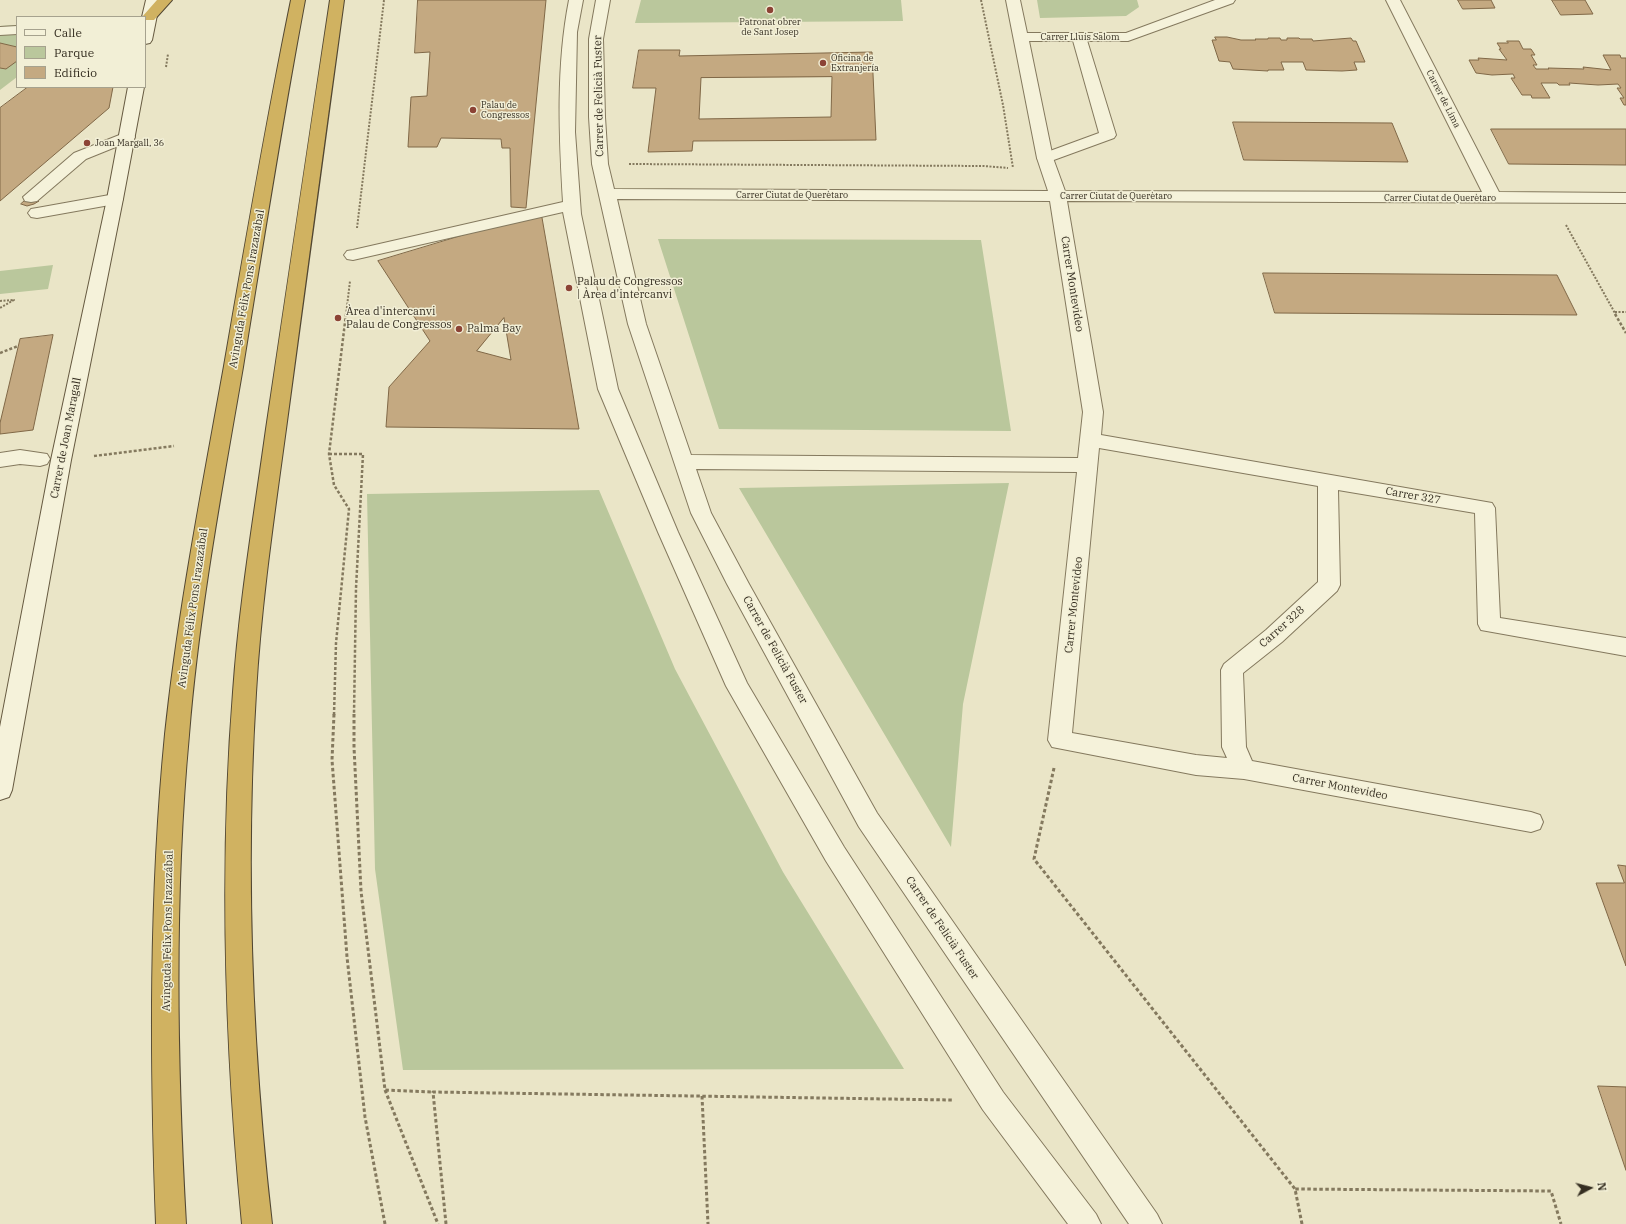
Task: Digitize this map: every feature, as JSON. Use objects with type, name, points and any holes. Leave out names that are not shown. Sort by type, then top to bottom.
[{"type":"highway","points":[[147,18],[164,0]]},
{"type":"highway","points":[[257,1224],[250,1166],[239,951],[240,770],[244,692],[262,529],[337,0]]},
{"type":"highway","name":"Avinguda Félix Pons Irazazábal","points":[[171,1224],[166,1124],[167,913],[174,770],[183,672],[204,534],[295,1]]},
{"type":"street","points":[[146,29],[147,18],[153,0]]},
{"type":"street","points":[[576,0],[570,32],[567,132],[571,205],[608,389],[668,532],[737,686],[835,854],[993,1101],[1086,1224]]},
{"type":"street","name":"Carrer de Felicià Fuster","points":[[603,0],[596,39],[597,117],[600,164],[637,324],[701,513],[738,584],[868,820],[992,1002],[1147,1224]]},
{"type":"street","name":"Carrer Montevideo","points":[[1013,0],[1045,158],[1058,196],[1093,412],[1060,740],[1196,765],[1244,769],[1531,822]]},
{"type":"street","name":"Carrer Lluís Salom","points":[[1021,37],[1128,37],[1228,0]]},
{"type":"street","name":"Carrer de Lima","points":[[1393,0],[1493,198]]},
{"type":"street","points":[[0,31],[16,30]]},
{"type":"street","points":[[1045,158],[1108,135],[1079,38]]},
{"type":"street","name":"Carrer de Joan Maragall","points":[[0,790],[61,460],[115,199],[136,88]]},
{"type":"street","points":[[31,197],[80,156],[127,137]]},
{"type":"street","name":"Carrer Ciutat de Querètaro","points":[[606,194],[1626,198]]},
{"type":"street","points":[[37,213],[115,199]]},
{"type":"street","points":[[353,255],[571,205]]},
{"type":"street","name":"Carrer 327","points":[[1091,440],[1485,508],[1489,624],[1626,647]]},
{"type":"street","points":[[0,460],[20,457],[40,459]]},
{"type":"street","points":[[684,462],[1088,465]]},
{"type":"street","name":"Carrer 328","points":[[1244,769],[1234,747],[1232,670],[1274,636],[1329,585],[1328,481]]},
{"type":"path","points":[[600,164],[976,166],[1013,168],[1006,122],[981,0]]},
{"type":"path","points":[[1551,198],[1626,332]]},
{"type":"path","points":[[0,301],[14,300],[0,308]]},
{"type":"path","points":[[1615,312],[1626,312]]},
{"type":"path","points":[[0,353],[18,346]]},
{"type":"path","points":[[61,460],[174,446]]},
{"type":"path","points":[[385,1224],[365,1117],[350,988],[332,768],[336,643],[349,509],[334,485],[329,454],[363,454],[356,588],[354,747],[361,891],[385,1090],[438,1224]]},
{"type":"path","points":[[1060,740],[1034,859],[1294,1189],[1302,1224]]},
{"type":"path","points":[[385,1090],[993,1101]]},
{"type":"path","points":[[433,1092],[446,1224]]},
{"type":"path","points":[[702,1096],[708,1224]]},
{"type":"path","points":[[1294,1189],[1551,1191],[1561,1224]]},
{"type":"green space","name":"Patronat obrer de Sant Josep","points":[[641,0],[901,0],[903,21],[635,23]]},
{"type":"green space","points":[[1037,0],[1137,0],[1139,7],[1126,16],[1040,18]]},
{"type":"green space","points":[[16,25],[16,78],[0,90],[0,26]]},
{"type":"green space","points":[[658,239],[981,240],[1011,431],[719,429]]},
{"type":"green space","points":[[53,265],[48,289],[0,294],[0,271]]},
{"type":"green space","points":[[1009,483],[963,704],[951,847],[739,488]]},
{"type":"green space","points":[[599,490],[675,669],[783,872],[904,1069],[403,1070],[375,869],[367,494]]},
{"type":"building","name":"Palau de Congressos","points":[[418,0],[546,0],[526,208],[511,207],[510,148],[502,148],[501,139],[441,138],[437,147],[408,147],[411,97],[427,96],[430,52],[415,53]]},
{"type":"building","points":[[1458,0],[1491,0],[1495,8],[1463,9]]},
{"type":"building","points":[[1552,0],[1585,0],[1593,14],[1561,15]]},
{"type":"building","points":[[1215,37],[1227,37],[1241,40],[1280,38],[1281,40],[1287,40],[1287,38],[1299,38],[1312,39],[1313,41],[1351,38],[1353,41],[1356,41],[1365,62],[1354,62],[1357,70],[1342,71],[1306,70],[1303,62],[1281,62],[1284,70],[1268,71],[1233,69],[1230,62],[1219,61],[1212,40],[1216,40]]},
{"type":"building","points":[[1507,41],[1519,41],[1523,49],[1531,49],[1535,55],[1531,55],[1537,65],[1533,65],[1536,69],[1584,69],[1583,67],[1611,70],[1603,55],[1620,55],[1621,58],[1626,58],[1626,105],[1624,105],[1620,98],[1624,98],[1617,88],[1621,88],[1618,84],[1598,85],[1569,83],[1570,85],[1559,85],[1557,83],[1541,83],[1550,98],[1532,98],[1531,95],[1522,95],[1511,78],[1515,78],[1513,74],[1492,75],[1476,73],[1469,60],[1479,60],[1478,58],[1507,60],[1499,49],[1501,49],[1497,43],[1508,43]]},
{"type":"building","points":[[0,43],[16,47],[16,62],[6,69],[0,68]]},
{"type":"building","points":[[639,50],[680,50],[679,56],[872,52],[876,140],[693,141],[692,151],[648,152],[656,88],[633,88]],"holes":[[[832,77],[831,117],[699,119],[701,78]]]},
{"type":"building","points":[[27,88],[113,88],[109,108],[0,201],[0,108]]},
{"type":"building","points":[[1233,122],[1392,123],[1408,162],[1244,160]]},
{"type":"building","points":[[1491,129],[1626,129],[1626,165],[1509,164]]},
{"type":"building","points":[[28,198],[39,201],[27,206],[21,204]]},
{"type":"building","name":"Palma Bay","points":[[541,212],[579,429],[386,427],[389,387],[430,341],[378,261]],"holes":[[[504,318],[511,360],[477,351]]]},
{"type":"building","points":[[1263,273],[1557,275],[1577,315],[1275,313]]},
{"type":"building","points":[[53,335],[33,430],[0,434],[0,423],[20,339]]},
{"type":"building","points":[[1618,865],[1626,866],[1626,966],[1596,883],[1624,883]]},
{"type":"building","points":[[1598,1086],[1626,1087],[1626,1170]]},
{"type":"place","name":"Patronat obrer de Sant Josep","points":[[770,10]]},
{"type":"place","name":"Oficina de Extranjería","points":[[823,63]]},
{"type":"place","name":"Palau de Congressos","points":[[473,110]]},
{"type":"place","name":"Joan Margall, 36","points":[[87,143]]},
{"type":"place","name":"Palau de Congressos | Àrea d'intercanvi","points":[[569,288]]},
{"type":"place","name":"Àrea d'intercanvi Palau de Congressos","points":[[338,318]]},
{"type":"place","name":"Palma Bay","points":[[459,329]]}]
